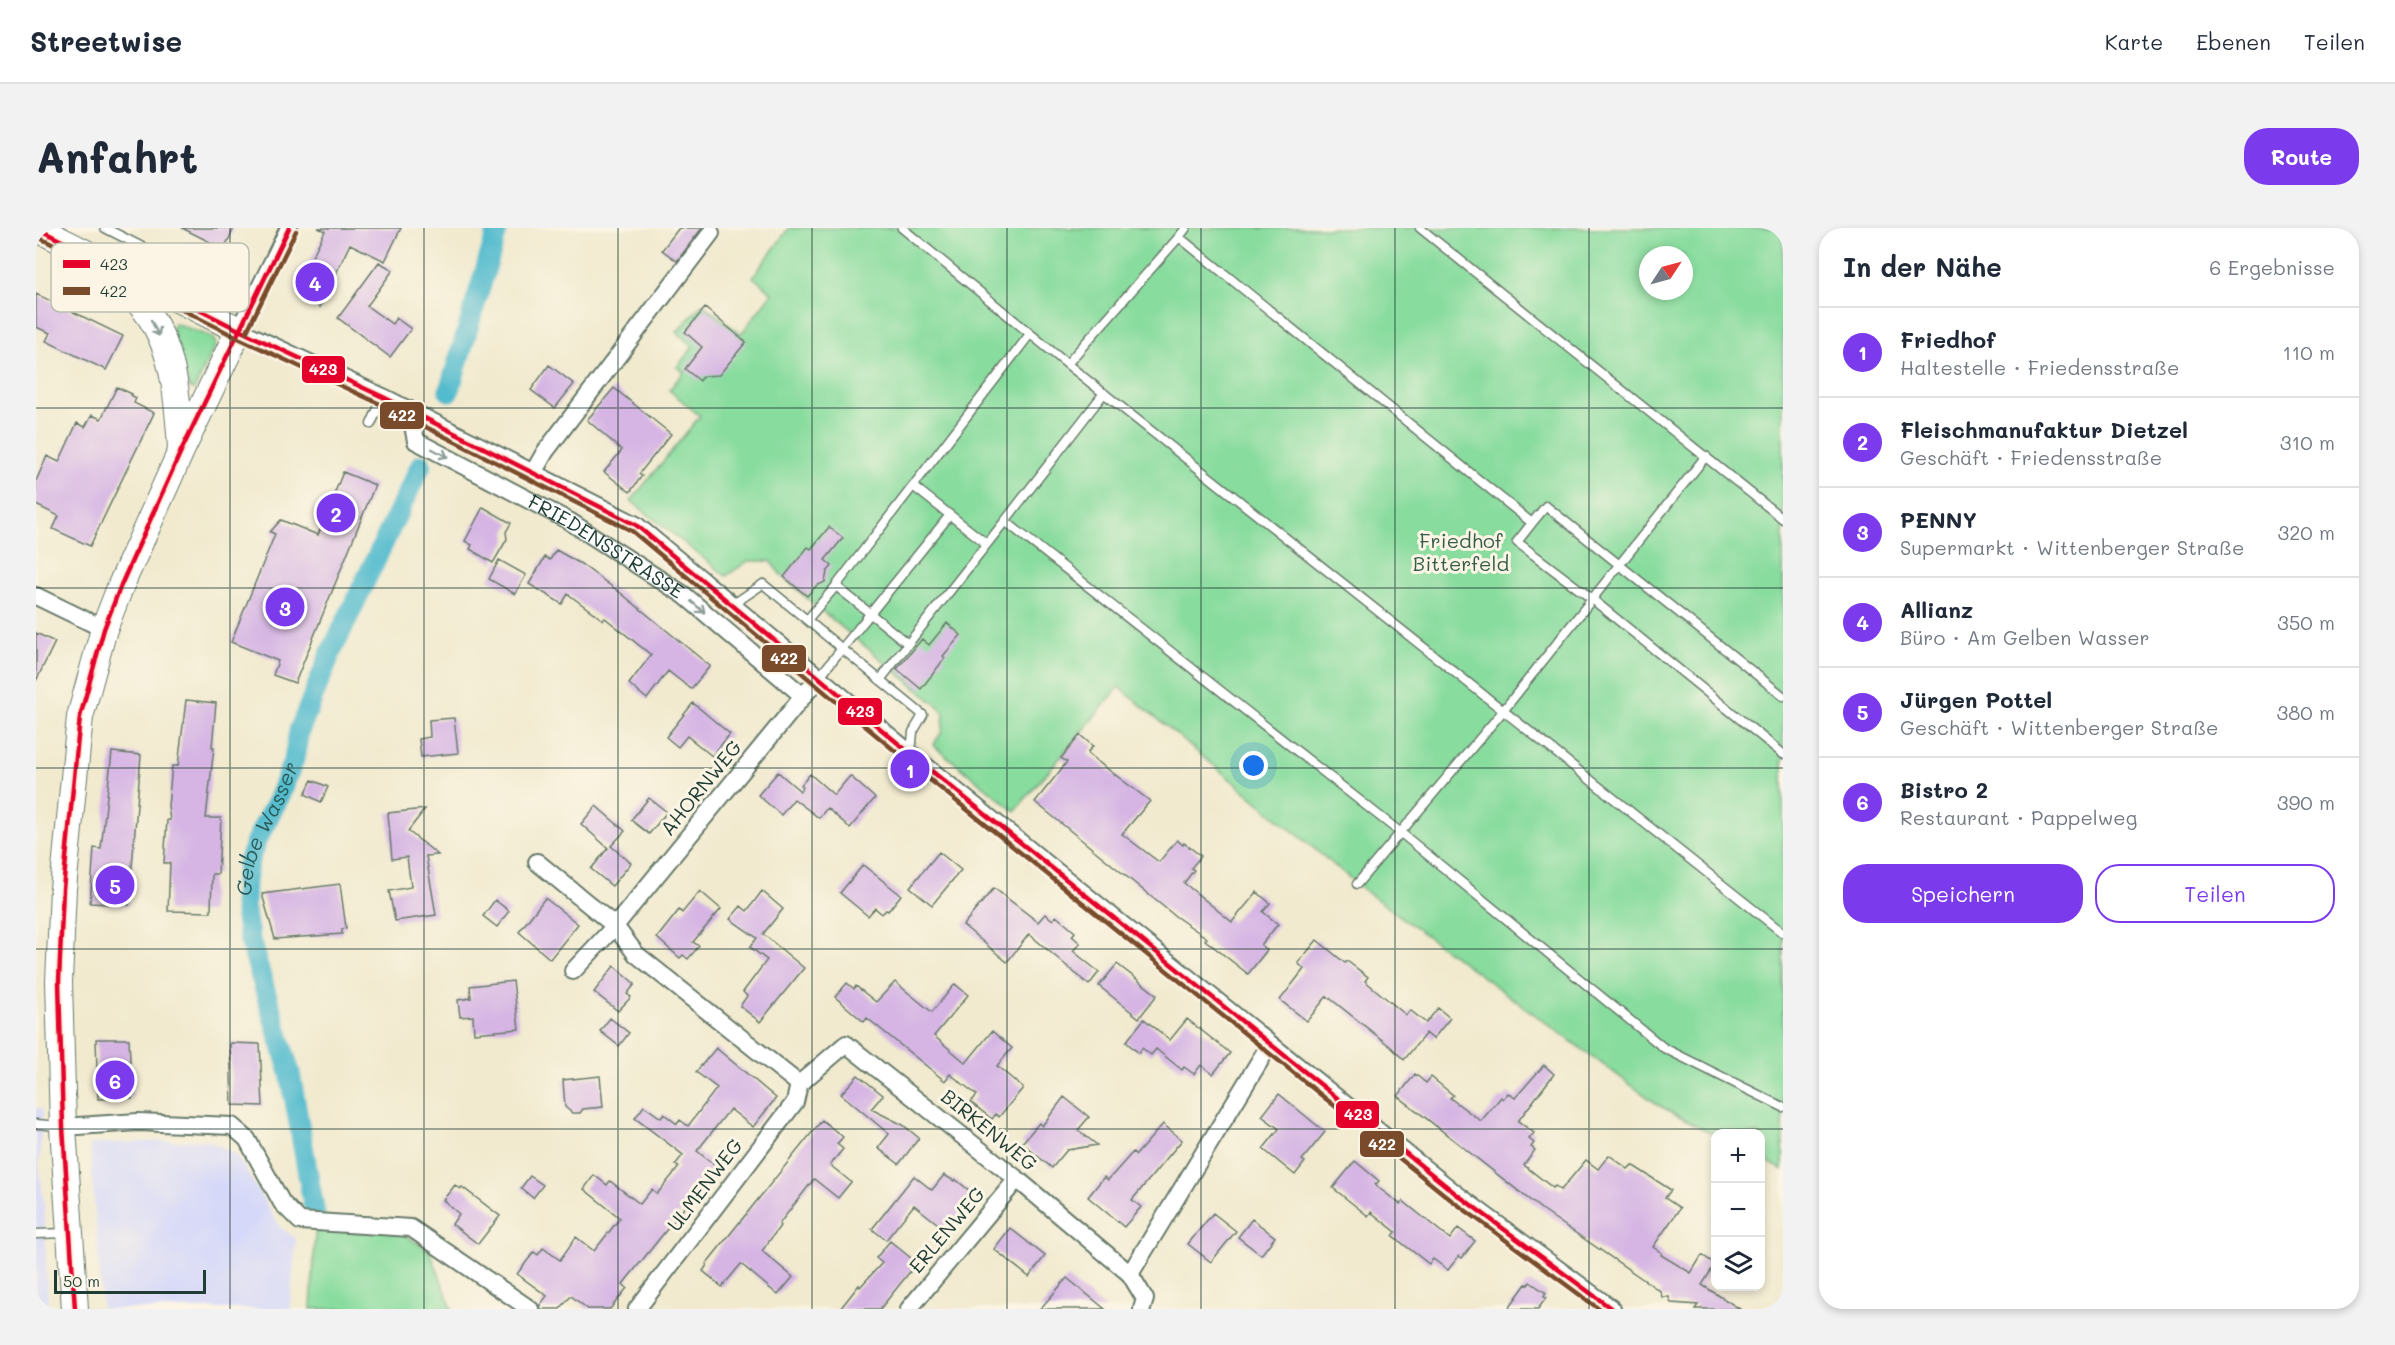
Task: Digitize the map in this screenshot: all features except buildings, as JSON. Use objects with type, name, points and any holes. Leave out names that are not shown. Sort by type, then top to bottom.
[{"type":"main road","name":"FRIEDENSSTRASSE","points":[[36,228],[66,243]]},
{"type":"main road","points":[[147,312],[167,351],[178,404],[181,451]]},
{"type":"main road","name":"FRIEDENSSTRASSE","points":[[203,312],[239,330]]},
{"type":"main road","points":[[75,1309],[63,1126],[59,981],[63,889],[80,717],[104,629],[181,451],[239,330]]},
{"type":"street","points":[[249,309],[289,228]]},
{"type":"street","name":"FRIEDENSSTRASSE","points":[[533,473],[545,452],[711,233]]},
{"type":"street","points":[[239,330],[248,312]]},
{"type":"street","name":"FRIEDENSSTRASSE","points":[[239,330],[410,410],[636,525],[911,754],[1455,1193],[1612,1309]]},
{"type":"street","name":"FRIEDENSSTRASSE","points":[[410,410],[416,441],[569,521],[684,595],[803,696]]},
{"type":"street","points":[[36,596],[104,629]]},
{"type":"street","name":"AHORNWEG","points":[[573,971],[615,926],[819,676]]},
{"type":"street","points":[[537,862],[615,926],[636,954],[800,1084]]},
{"type":"street","name":"BIRKENWEG","points":[[800,1084],[846,1044],[1017,1179],[1130,1274]]},
{"type":"street","points":[[1142,1309],[1145,1299],[1130,1274],[1270,1044]]},
{"type":"street","name":"ULMENWEG","points":[[637,1309],[795,1102],[800,1084]]},
{"type":"street","points":[[63,1126],[138,1122],[232,1126],[247,1139],[282,1203],[300,1221],[411,1228],[530,1309]]},
{"type":"street","name":"ERLENWEG","points":[[909,1309],[1017,1179]]},
{"type":"lane","points":[[105,228],[134,243]]},
{"type":"lane","points":[[902,228],[1067,364],[1783,933]]},
{"type":"lane","points":[[1067,364],[1186,228]]},
{"type":"lane","points":[[1420,228],[1783,519]]},
{"type":"lane","points":[[1179,237],[1532,523]]},
{"type":"lane","points":[[807,620],[836,586],[1030,333]]},
{"type":"lane","points":[[880,680],[1104,393]]},
{"type":"lane","points":[[371,424],[383,397]]},
{"type":"lane","points":[[1357,884],[1503,711],[1706,456]]},
{"type":"lane","points":[[913,486],[987,544]]},
{"type":"lane","points":[[1783,696],[1546,506],[1517,542],[1592,599],[1783,754]]},
{"type":"lane","points":[[819,676],[950,515]]},
{"type":"lane","points":[[1005,521],[1401,833],[1664,1048],[1783,1107]]},
{"type":"lane","points":[[732,605],[763,584],[842,648],[923,716],[913,732],[911,754]]},
{"type":"lane","points":[[836,586],[908,644]]},
{"type":"lane","points":[[36,1124],[63,1126]]},
{"type":"lane","points":[[36,1234],[70,1233]]},
{"type":"shaded area","points":[[36,1108],[43,1109],[39,1164],[44,1204],[48,1309],[36,1309]]},
{"type":"shaded area","points":[[206,1140],[236,1154],[280,1227],[296,1239],[290,1309],[102,1309],[90,1144]]},
{"type":"green space","name":"Friedhof Bitterfeld","points":[[789,228],[1780,228],[1783,230],[1783,1170],[1765,1160],[1765,1129],[1711,1129],[1711,1133],[1660,1106],[1364,890],[1119,687],[1015,811],[933,745],[942,732],[944,714],[938,706],[817,607],[781,575],[770,561],[748,561],[726,576],[631,501],[700,416],[669,390],[684,372],[677,367],[693,347],[677,332],[702,304],[741,334],[772,293],[753,277]]},
{"type":"green space","points":[[174,323],[212,337],[216,344],[194,390],[189,387],[172,327]]},
{"type":"green space","points":[[316,1218],[383,1221],[430,1251],[452,1309],[311,1309]]},
{"type":"waterway","points":[[449,391],[498,228]]},
{"type":"waterway","name":"Gelbe Wasser","points":[[315,1214],[290,1073],[249,937],[244,905],[245,882],[248,863],[256,841],[278,799],[294,759],[299,731],[331,652],[421,465]]},
{"type":"transit line","name":"423","points":[[36,228],[66,243]]},
{"type":"transit line","name":"423","points":[[249,311],[289,228]]},
{"type":"transit line","name":"422","points":[[246,333],[296,231]]},
{"type":"transit line","name":"422","points":[[36,236],[51,244]]},
{"type":"transit line","name":"422","points":[[186,312],[380,404],[632,531],[913,766],[1450,1199],[1599,1309]]},
{"type":"transit line","name":"423","points":[[203,312],[383,397],[636,525],[918,760],[1455,1193],[1612,1309]]},
{"type":"transit line","name":"423","points":[[75,1309],[63,1127],[59,981],[63,889],[80,717],[104,629],[121,585],[181,451],[248,312]]},
{"type":"place","name":"Allianz","points":[[315,282]]},
{"type":"place","name":"Fleischmanufaktur Dietzel","points":[[336,513]]},
{"type":"place","name":"PENNY","points":[[285,607]]},
{"type":"place","name":"Friedhof","points":[[910,769]]},
{"type":"place","name":"Jürgen Pottel","points":[[115,885]]},
{"type":"place","name":"Bistro 2","points":[[115,1080]]}]
